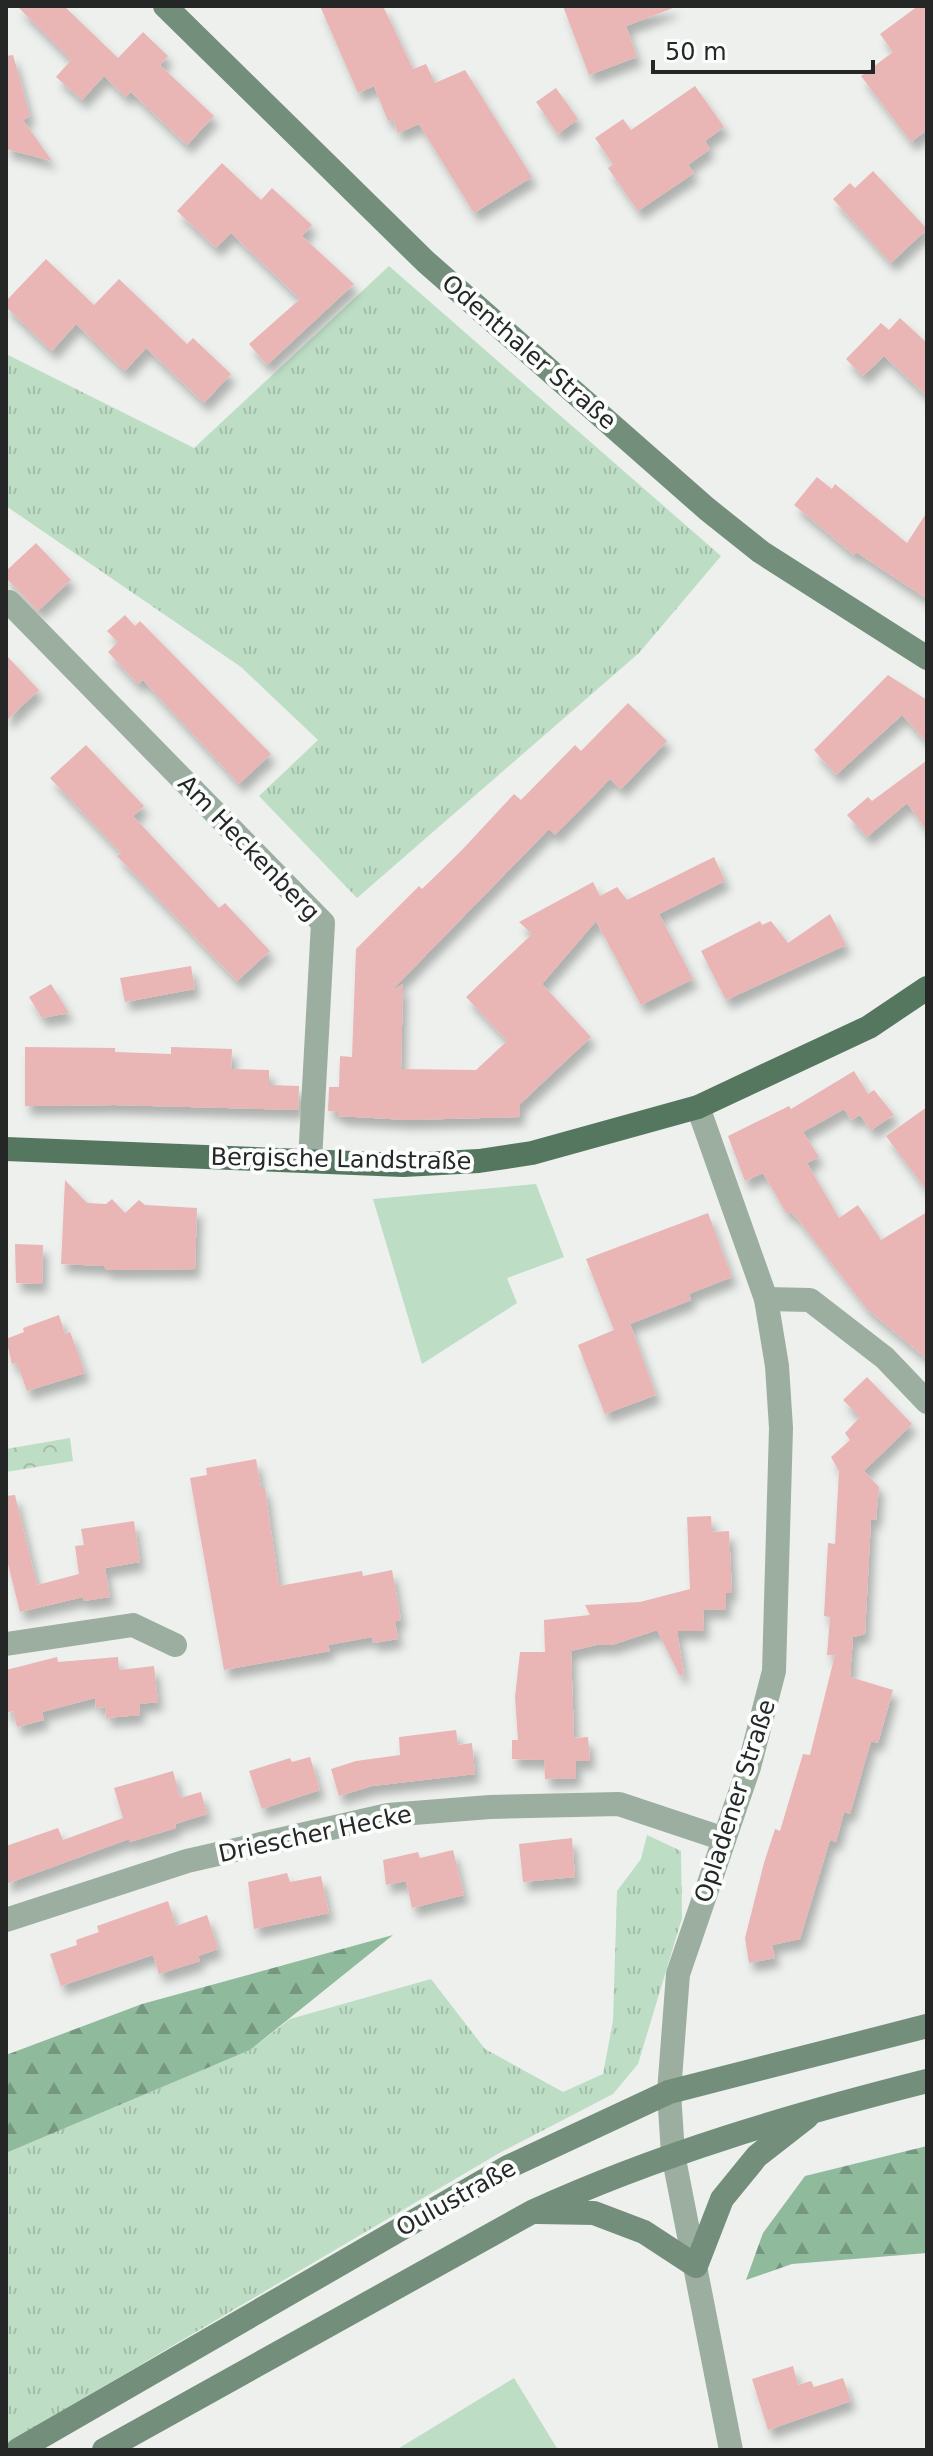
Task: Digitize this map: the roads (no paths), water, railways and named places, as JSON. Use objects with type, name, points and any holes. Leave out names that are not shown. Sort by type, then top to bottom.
[{"type":"main road","name":"Odenthaler Straße","points":[[165,6],[426,262],[707,509],[761,552],[927,658]]},
{"type":"main road","name":"Bergische Landstraße","points":[[6,1149],[403,1165],[479,1161],[555,1148],[698,1107],[869,1027],[927,988]]},
{"type":"main road","name":"Oulustraße","points":[[18,2450],[508,2167],[669,2092],[927,2026]]},
{"type":"main road","name":"Oulustraße","points":[[104,2450],[532,2212],[601,2180],[819,2108],[927,2081]]},
{"type":"main road","points":[[532,2212],[594,2213],[644,2232],[696,2266],[722,2199],[757,2156],[819,2108]]},
{"type":"street","name":"Am Heckenberg","points":[[9,602],[323,923],[310,1161]]},
{"type":"street","name":"Opladener Straße","points":[[698,1107],[766,1299],[777,1366],[781,1428],[774,1671],[763,1722],[678,1974],[669,2092],[673,2154],[731,2450]]},
{"type":"street","points":[[766,1299],[810,1300],[885,1358],[927,1402]]},
{"type":"street","points":[[6,1644],[133,1625],[175,1645]]},
{"type":"street","name":"Driescher Hecke","points":[[6,1920],[187,1861],[388,1815],[490,1807],[619,1804],[724,1839]]}]
